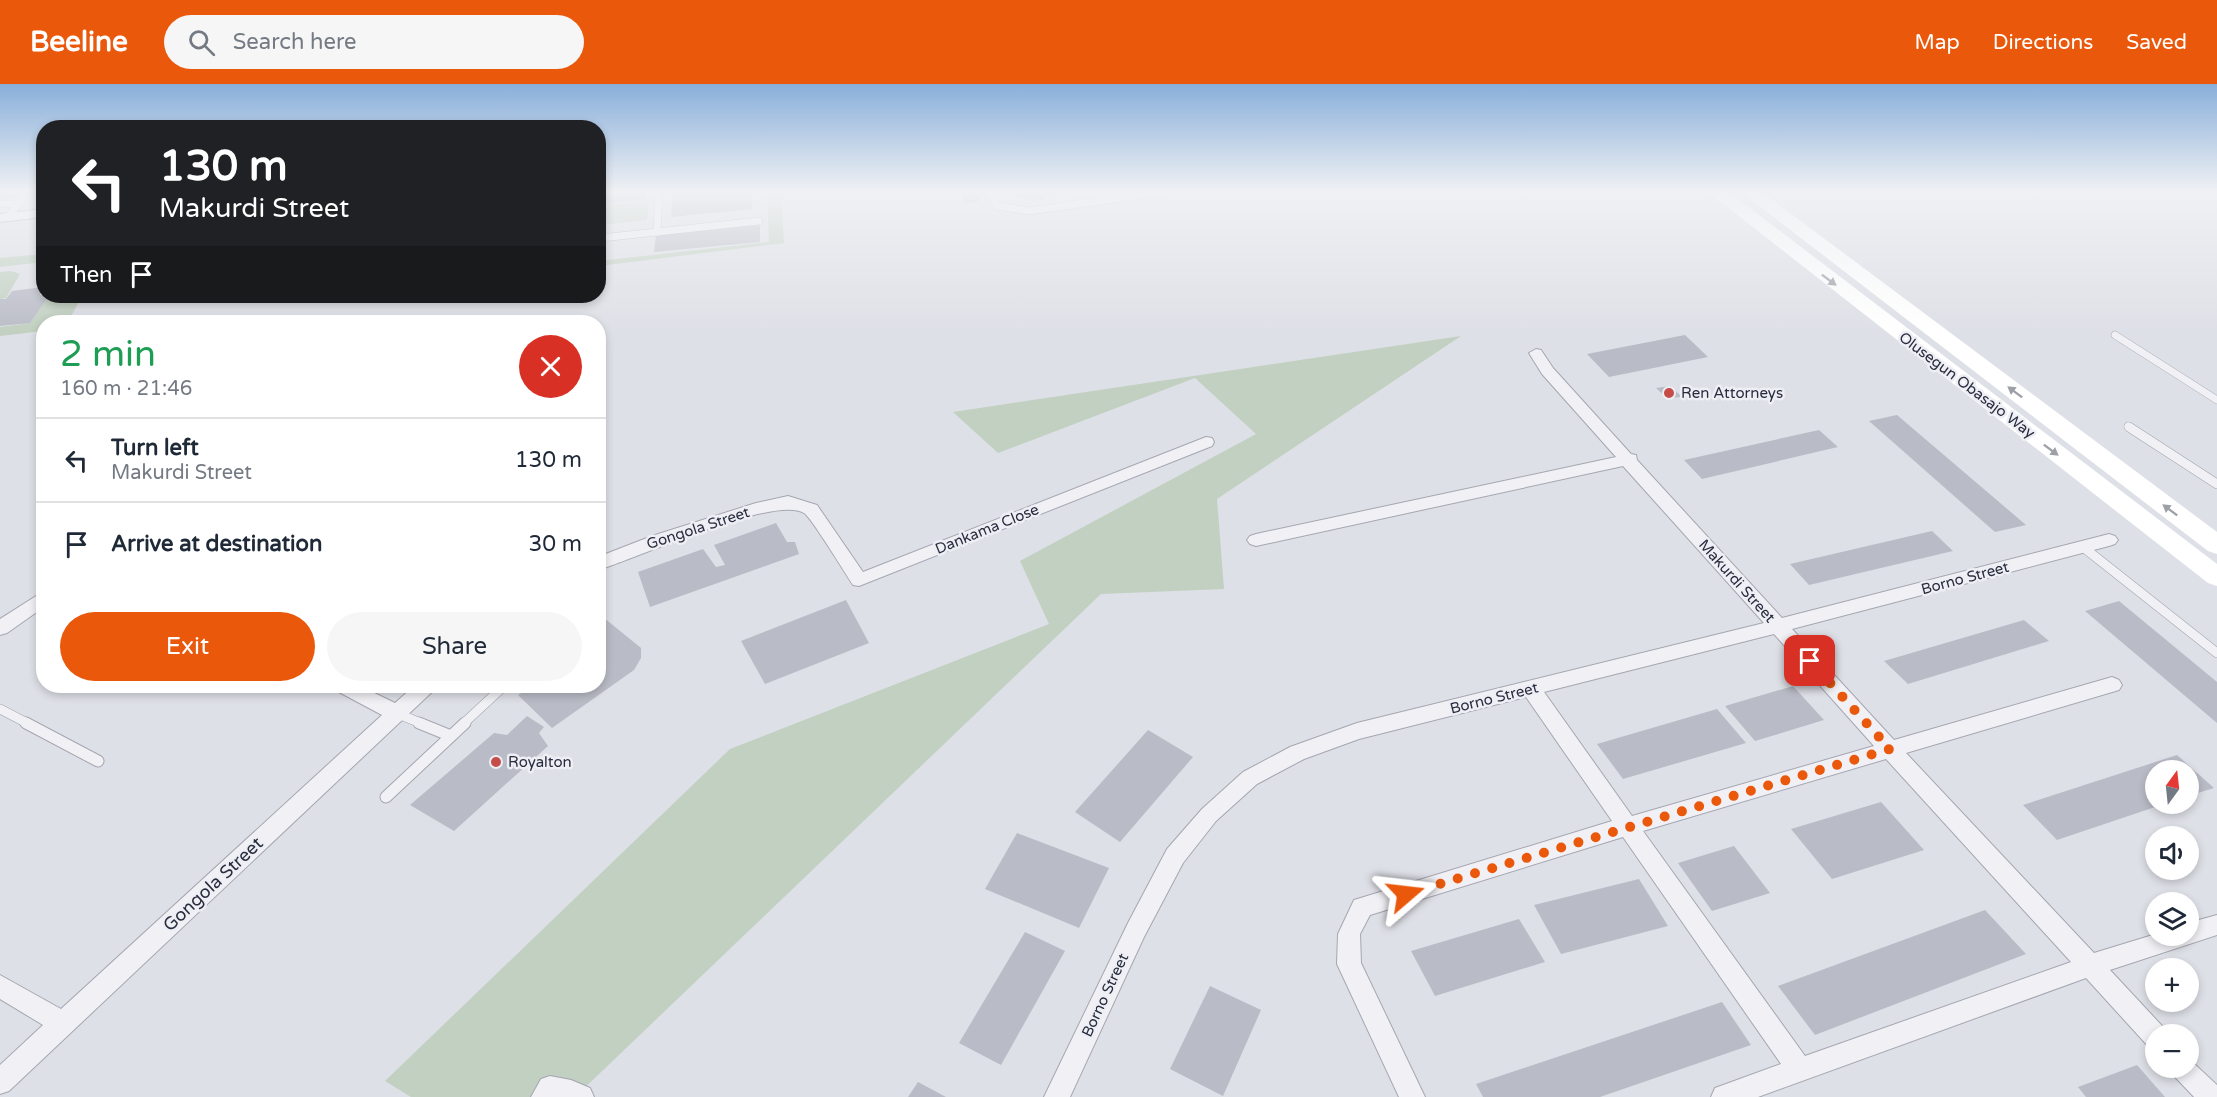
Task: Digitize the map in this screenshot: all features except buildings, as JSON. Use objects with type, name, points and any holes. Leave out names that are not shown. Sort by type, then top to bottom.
[{"type":"main road","name":"Olusegun Obasajo Way","points":[[1779,239],[2211,567]]},
{"type":"main road","name":"Olusegun Obasajo Way","points":[[1812,239],[2217,546]]},
{"type":"street","name":"Makurdi Street","points":[[1536,353],[1547,371],[1630,459],[1778,626],[2145,1025]]},
{"type":"street","name":"Dankama Close","points":[[801,505],[811,509],[859,580],[1206,442]]},
{"type":"street","points":[[1256,540],[1630,459]]},
{"type":"street","name":"Gongola Street","points":[[606,561],[658,540],[762,507],[788,502],[801,505]]},
{"type":"street","name":"Borno Street","points":[[1057,1097],[1136,930],[1175,856],[1209,815],[1250,778],[1297,753],[1357,731],[1778,626],[2109,540]]},
{"type":"street","points":[[0,628],[36,603]]},
{"type":"street","points":[[1412,1097],[1349,964],[1349,934],[1362,907],[1628,826],[2112,685]]},
{"type":"street","points":[[1531,688],[1800,1070]]},
{"type":"street","points":[[357,693],[396,713]]},
{"type":"street","name":"Gongola Street","points":[[0,1082],[418,693]]},
{"type":"street","points":[[2199,931],[2217,925]]},
{"type":"street","points":[[1724,1097],[2150,946]]},
{"type":"street","points":[[0,986],[63,1024]]},
{"type":"street","points":[[2193,1078],[2211,1097]]},
{"type":"street","points":[[544,1097],[550,1088],[571,1092],[581,1097]]},
{"type":"lane","points":[[2115,335],[2217,400]]},
{"type":"lane","points":[[2128,426],[2217,484]]},
{"type":"lane","points":[[2083,547],[2217,653]]},
{"type":"lane","points":[[386,797],[497,693]]},
{"type":"lane","points":[[0,709],[98,761]]},
{"type":"lane","points":[[396,713],[451,736]]},
{"type":"green space","points":[[769,239],[784,239],[784,243],[606,265],[606,260],[769,242]]},
{"type":"green space","points":[[36,255],[36,263],[0,267],[0,258]]},
{"type":"green space","points":[[11,271],[20,274],[6,298],[0,299],[0,272]]},
{"type":"green space","points":[[44,303],[78,303],[72,315],[36,315],[36,332],[0,336],[0,327],[30,323]]},
{"type":"green space","points":[[1461,336],[1217,499],[1224,589],[1101,594],[575,1097],[411,1097],[385,1081],[730,749],[1049,624],[1020,561],[1256,434],[1195,378],[998,453],[953,412]]},
{"type":"place","name":"Ren Attorneys","points":[[1669,393]]},
{"type":"place","name":"Royalton","points":[[496,762]]},
{"type":"route","points":[[1406,894],[1890,749],[1810,661]]}]
